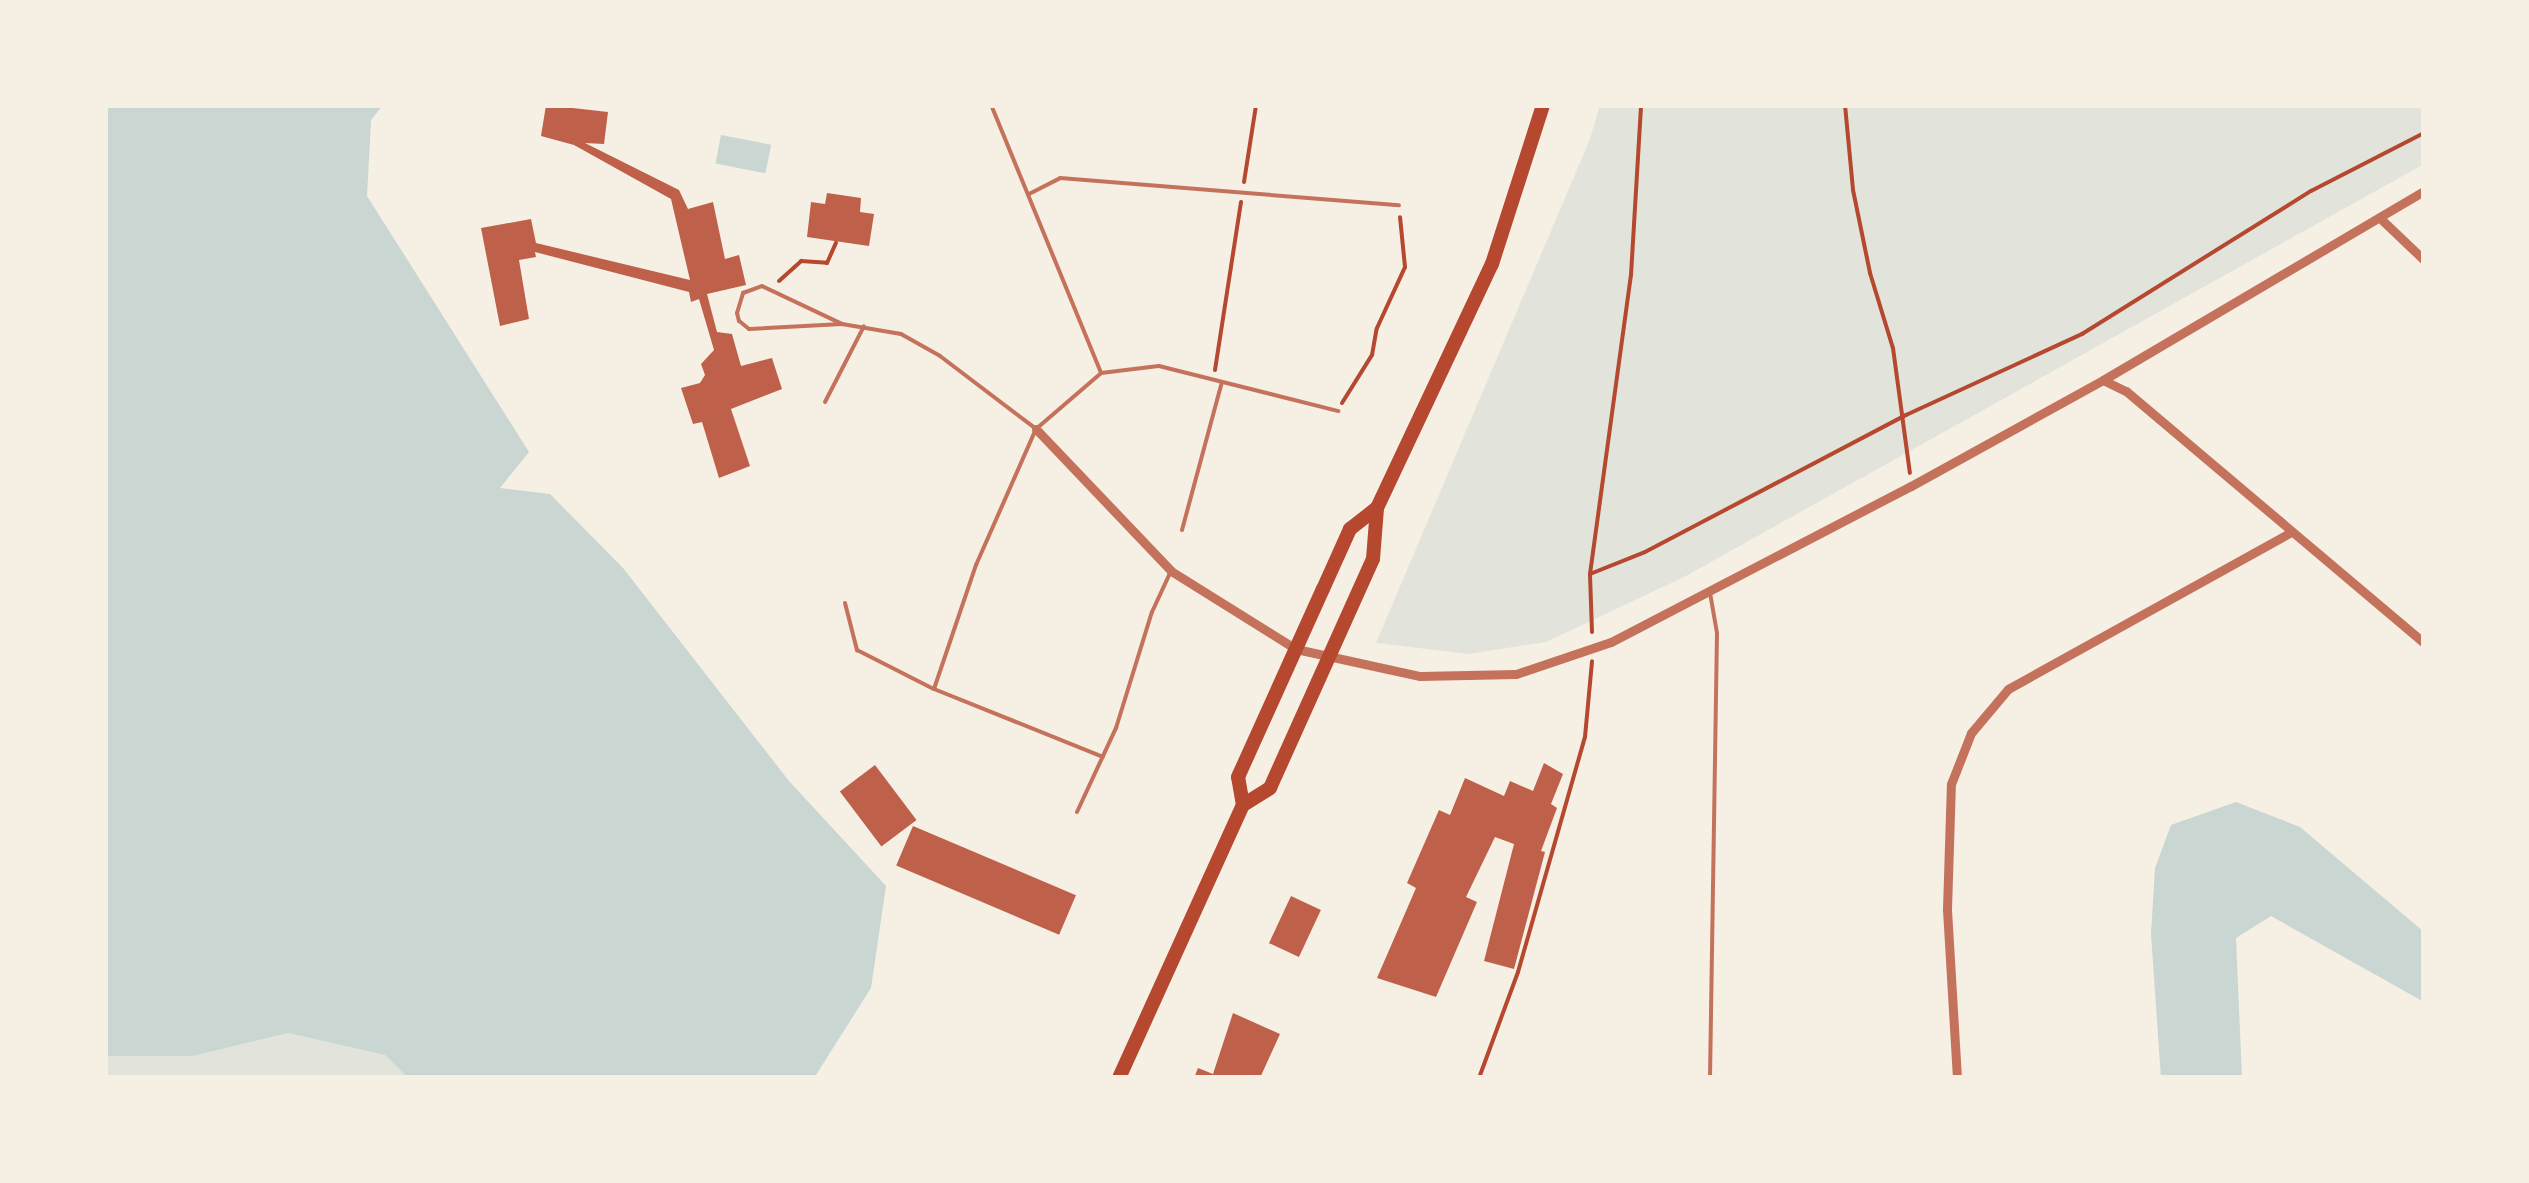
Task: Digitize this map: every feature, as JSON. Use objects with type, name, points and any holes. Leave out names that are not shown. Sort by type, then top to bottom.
[{"type":"highway","points":[[1119,1078],[1243,805],[1270,788],[1373,560],[1378,508],[1492,264],[1543,105]]},
{"type":"highway","points":[[1243,805],[1238,778],[1350,529],[1378,508]]},
{"type":"street","points":[[1036,429],[1171,570],[1296,649],[1420,676],[1516,674],[1593,650],[1710,593],[2104,380],[2382,220],[2424,191]]},
{"type":"street","points":[[2382,220],[2424,260]]},
{"type":"street","points":[[2104,380],[2126,391],[2289,533],[2424,643]]},
{"type":"street","points":[[1956,1078],[1947,908],[1951,784],[1971,733],[2008,689],[2289,533]]},
{"type":"lane","points":[[992,106],[1101,373]]},
{"type":"lane","points":[[1030,194],[1060,178],[1399,205]]},
{"type":"lane","points":[[842,324],[773,289],[754,286],[743,293],[737,313],[744,326],[842,324],[901,334],[1036,429]]},
{"type":"lane","points":[[825,402],[864,326]]},
{"type":"lane","points":[[934,689],[976,565],[1036,429],[1101,373],[1159,366],[1338,412]]},
{"type":"lane","points":[[1182,530],[1222,382]]},
{"type":"lane","points":[[1077,812],[1116,728],[1152,612],[1171,570]]},
{"type":"lane","points":[[1710,593],[1717,633],[1710,1078]]},
{"type":"lane","points":[[845,603],[857,650],[934,689],[1103,757]]},
{"type":"path","points":[[1213,380],[1224,333],[1256,105]]},
{"type":"path","points":[[1479,1078],[1518,972],[1585,738],[1593,650],[1590,574],[1631,275],[1641,105]]},
{"type":"path","points":[[1844,105],[1853,190],[1906,416],[1911,486]]},
{"type":"path","points":[[1590,574],[1645,552],[1906,416],[2082,334],[2310,191],[2424,133]]},
{"type":"path","points":[[1338,412],[1372,355],[1377,328],[1404,267],[1399,205]]},
{"type":"path","points":[[773,289],[800,260],[827,262],[836,243]]},
{"type":"shaded area","points":[[105,105],[383,105],[371,120],[367,196],[529,452],[500,488],[550,494],[623,568],[789,781],[886,886],[871,988],[814,1078],[408,1078],[385,1055],[288,1033],[193,1056],[105,1056]]},
{"type":"shaded area","points":[[1600,105],[2424,105],[2424,164],[1684,577],[1546,642],[1469,654],[1376,643],[1590,139]]},
{"type":"shaded area","points":[[721,135],[771,145],[766,173],[715,163]]},
{"type":"shaded area","points":[[2236,802],[2300,827],[2424,932],[2424,1002],[2271,916],[2236,938],[2242,1078],[2161,1078],[2151,934],[2155,868],[2171,825]]},
{"type":"shaded area","points":[[288,1033],[385,1055],[408,1078],[105,1078],[105,1056],[193,1056]]},
{"type":"building","points":[[546,105],[608,112],[604,144],[585,143],[679,190],[688,209],[713,202],[725,259],[739,255],[746,285],[707,294],[717,332],[732,334],[741,366],[772,358],[782,389],[731,409],[750,466],[719,478],[702,422],[693,424],[681,388],[700,383],[705,375],[701,364],[714,350],[699,299],[691,302],[689,292],[535,252],[536,257],[519,260],[529,319],[500,326],[481,228],[531,219],[536,243],[690,280],[671,199],[574,145],[541,136]]},
{"type":"building","points":[[827,193],[861,198],[860,212],[874,214],[869,246],[807,237],[811,202],[825,204]]},
{"type":"building","points":[[1544,763],[1563,774],[1551,804],[1557,808],[1541,851],[1545,852],[1514,969],[1484,961],[1514,844],[1495,837],[1466,897],[1477,902],[1436,997],[1377,978],[1416,888],[1407,883],[1439,810],[1450,815],[1465,778],[1504,796],[1510,781],[1533,791]]},
{"type":"building","points":[[875,765],[917,820],[881,847],[840,791]]},
{"type":"building","points":[[913,826],[1076,895],[1059,935],[896,866]]},
{"type":"building","points":[[1291,896],[1321,910],[1299,957],[1269,943]]},
{"type":"building","points":[[1233,1013],[1280,1034],[1260,1078],[1194,1078],[1198,1068],[1213,1074]]}]
